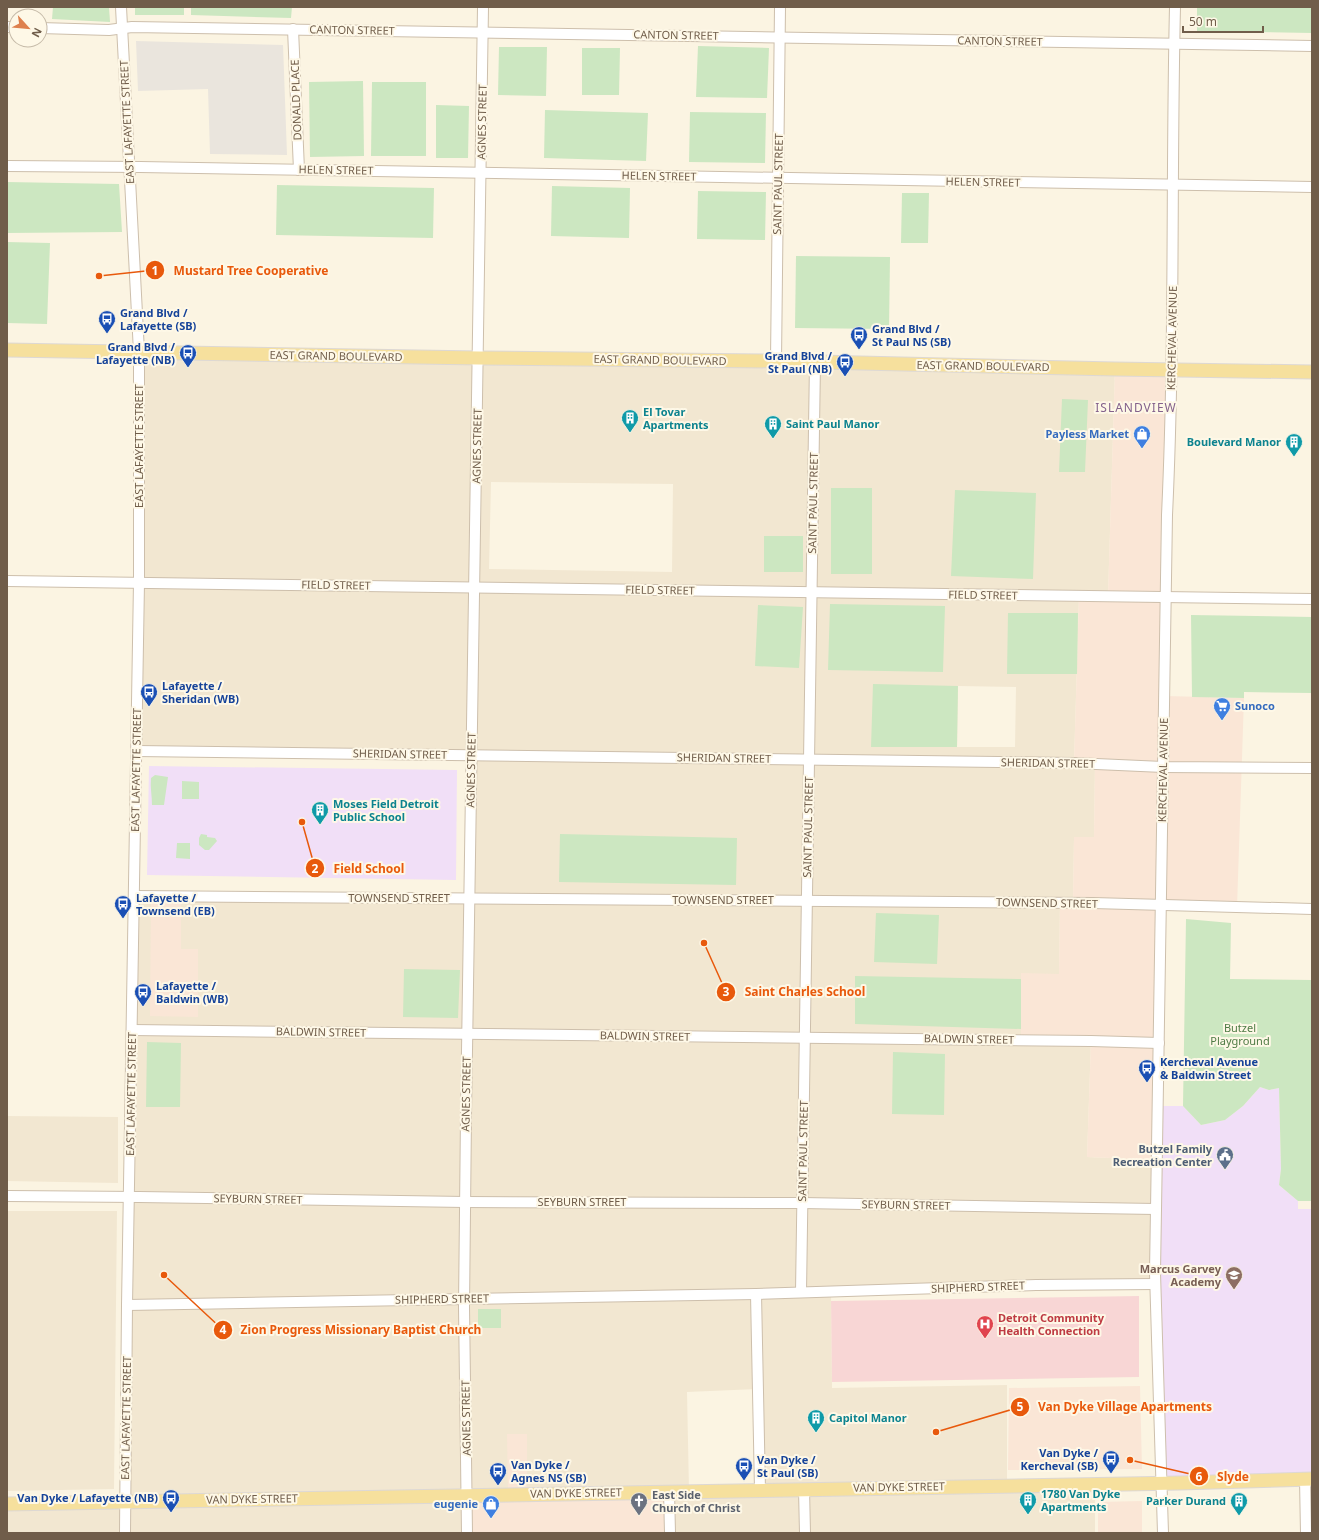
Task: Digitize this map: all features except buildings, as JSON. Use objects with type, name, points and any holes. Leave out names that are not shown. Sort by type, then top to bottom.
[{"type":"main road","name":"EAST GRAND BOULEVARD","points":[[7,350],[478,358],[776,361],[1312,372]]},
{"type":"main road","name":"VAN DYKE STREET","points":[[7,1504],[1308,1479]]},
{"type":"street","name":"EAST LAFAYETTE STREET","points":[[121,7],[139,352],[136,751],[127,1305],[125,1533]]},
{"type":"street","name":"AGNES STREET","points":[[468,1533],[464,1299],[483,7]]},
{"type":"street","name":"SAINT PAUL STREET","points":[[776,361],[780,7]]},
{"type":"street","name":"KERCHEVAL AVENUE","points":[[1163,1533],[1155,1284],[1166,597],[1172,369],[1172,185],[1175,7]]},
{"type":"street","name":"CANTON STREET","points":[[48,28],[109,30],[132,27],[293,29],[1312,46]]},
{"type":"street","name":"DONALD PLACE","points":[[293,29],[298,170]]},
{"type":"street","name":"HELEN STREET","points":[[7,166],[1312,187]]},
{"type":"street","name":"SAINT PAUL STREET","points":[[801,1292],[815,362]]},
{"type":"street","name":"FIELD STREET","points":[[7,581],[1312,599]]},
{"type":"street","name":"SHERIDAN STREET","points":[[136,751],[809,759],[1081,763],[1163,767],[1312,768]]},
{"type":"street","name":"TOWNSEND STREET","points":[[134,896],[1093,903],[1312,909]]},
{"type":"street","name":"BALDWIN STREET","points":[[132,1030],[805,1037],[1159,1043]]},
{"type":"street","name":"SEYBURN STREET","points":[[7,1196],[465,1202],[802,1203],[1156,1209]]},
{"type":"street","name":"SHIPHERD STREET","points":[[127,1305],[756,1294],[1036,1285],[1155,1284]]},
{"type":"street","points":[[756,1294],[760,1490]]},
{"type":"street","points":[[1306,1533],[1308,1479]]},
{"type":"street","points":[[804,1489],[805,1533]]},
{"type":"street","points":[[669,1491],[670,1533]]},
{"type":"shaded area","points":[[136,41],[283,45],[287,155],[210,154],[208,89],[138,91]]},
{"type":"shaded area","points":[[139,352],[1115,369],[1108,596],[1079,596],[1074,762],[1095,763],[1094,838],[1074,838],[1073,903],[1060,903],[1059,974],[1021,974],[1021,1040],[1091,1041],[1087,1157],[1157,1160],[1155,1284],[831,1291],[832,1388],[1007,1385],[1007,1485],[1095,1483],[1095,1533],[670,1533],[526,1494],[527,1434],[508,1494],[467,1533],[7,1533],[7,1504],[124,1502],[134,896],[469,899],[471,755],[136,751]],"holes":[[[491,482],[673,484],[672,572],[489,569]],[[958,686],[1016,687],[1015,747],[957,747]],[[757,1389],[760,1489],[689,1491],[687,1392]]]},
{"type":"shaded area","points":[[1115,369],[1172,369],[1165,696],[1244,698],[1237,908],[1161,905],[1157,1160],[1087,1157],[1091,1041],[1021,1040],[1021,973],[1059,974],[1060,902],[1073,902],[1074,837],[1094,837],[1095,763],[1074,763],[1079,596],[1108,596]]},
{"type":"shaded area","points":[[149,766],[457,770],[456,880],[147,875]]},
{"type":"shaded area","points":[[151,902],[181,902],[181,949],[198,949],[198,1017],[150,1016]]},
{"type":"shaded area","name":"Marcus Garvey Academy","points":[[1260,1087],[1269,1090],[1279,1088],[1281,1169],[1279,1185],[1298,1201],[1298,1209],[1312,1209],[1312,1479],[1162,1483],[1158,1106],[1183,1106],[1201,1125],[1225,1120],[1243,1106]]},
{"type":"shaded area","points":[[7,1116],[118,1117],[118,1183],[7,1181]]},
{"type":"shaded area","points":[[7,1211],[117,1211],[114,1489],[7,1491]]},
{"type":"shaded area","name":"Detroit Community Health Connection","points":[[1139,1296],[1139,1377],[832,1382],[831,1301]]},
{"type":"shaded area","points":[[1140,1386],[1142,1469],[1008,1470],[1009,1388]]},
{"type":"shaded area","points":[[507,1434],[527,1434],[527,1494],[669,1491],[670,1533],[467,1533],[467,1495],[508,1494]]},
{"type":"shaded area","points":[[1142,1501],[1142,1533],[1098,1533],[1098,1502]]},
{"type":"green space","points":[[53,7],[109,7],[110,22],[52,19]]},
{"type":"green space","points":[[135,7],[184,7],[184,15],[135,15]]},
{"type":"green space","points":[[191,7],[292,7],[291,18],[191,15]]},
{"type":"green space","points":[[1197,7],[1312,7],[1312,33],[1197,31]]},
{"type":"green space","points":[[698,46],[769,48],[767,98],[696,97]]},
{"type":"green space","points":[[499,47],[547,47],[546,96],[498,95]]},
{"type":"green space","points":[[582,48],[620,48],[619,95],[582,95]]},
{"type":"green space","points":[[363,81],[364,156],[310,157],[309,82]]},
{"type":"green space","points":[[372,82],[426,82],[426,156],[371,156]]},
{"type":"green space","points":[[436,105],[469,106],[468,158],[436,158]]},
{"type":"green space","points":[[545,110],[648,113],[646,161],[544,158]]},
{"type":"green space","points":[[690,112],[766,113],[765,163],[689,162]]},
{"type":"green space","points":[[7,182],[119,184],[122,232],[7,233]]},
{"type":"green space","points":[[277,185],[434,188],[433,238],[276,235]]},
{"type":"green space","points":[[552,186],[630,188],[629,238],[551,236]]},
{"type":"green space","points":[[698,191],[766,192],[765,240],[697,239]]},
{"type":"green space","points":[[902,193],[929,193],[928,243],[901,243]]},
{"type":"green space","points":[[7,242],[50,243],[47,324],[7,323]]},
{"type":"green space","points":[[796,256],[890,257],[889,329],[795,328]]},
{"type":"green space","points":[[1062,399],[1088,400],[1085,472],[1059,472]]},
{"type":"green space","points":[[831,488],[872,488],[872,574],[831,574]]},
{"type":"green space","points":[[955,490],[1036,493],[1033,579],[951,576]]},
{"type":"green space","points":[[764,536],[803,536],[803,572],[764,572]]},
{"type":"green space","points":[[830,604],[945,606],[943,672],[828,670]]},
{"type":"green space","points":[[758,605],[803,607],[799,668],[755,666]]},
{"type":"green space","points":[[1008,613],[1078,613],[1077,674],[1007,674]]},
{"type":"green space","points":[[1191,615],[1312,617],[1312,693],[1244,692],[1244,698],[1192,697]]},
{"type":"green space","points":[[873,684],[958,686],[957,747],[871,747]]},
{"type":"green space","points":[[155,775],[168,777],[164,805],[152,805],[151,778]]},
{"type":"green space","points":[[182,781],[199,782],[199,799],[182,799]]},
{"type":"green space","points":[[201,834],[207,835],[207,837],[215,838],[217,841],[209,850],[205,850],[199,845],[199,838]]},
{"type":"green space","points":[[560,834],[737,838],[736,885],[559,882]]},
{"type":"green space","points":[[177,843],[190,843],[190,859],[176,858]]},
{"type":"green space","points":[[876,913],[939,915],[937,964],[874,962]]},
{"type":"green space","name":"Butzel Playground","points":[[1186,919],[1231,923],[1230,979],[1312,980],[1312,1201],[1298,1201],[1279,1185],[1281,1169],[1279,1088],[1269,1090],[1260,1087],[1243,1106],[1225,1120],[1201,1125],[1183,1106]]},
{"type":"green space","points":[[404,969],[460,970],[458,1018],[403,1017]]},
{"type":"green space","points":[[855,976],[1021,979],[1021,1029],[855,1024]]},
{"type":"green space","points":[[147,1042],[181,1043],[180,1107],[146,1107]]},
{"type":"green space","points":[[893,1052],[945,1054],[944,1115],[892,1114]]},
{"type":"green space","points":[[478,1309],[501,1309],[501,1328],[478,1328]]},
{"type":"place","name":"Mustard Tree Cooperative","points":[[99,276]]},
{"type":"place","name":"Grand Blvd / Lafayette (SB)","points":[[107,334]]},
{"type":"place","name":"Grand Blvd / St Paul NS (SB)","points":[[859,350]]},
{"type":"place","name":"Grand Blvd / Lafayette (NB)","points":[[188,368]]},
{"type":"place","name":"Grand Blvd / St Paul (NB)","points":[[845,377]]},
{"type":"place","name":"El Tovar Apartments","points":[[630,433]]},
{"type":"place","name":"Saint Paul Manor","points":[[773,439]]},
{"type":"place","name":"Payless Market","points":[[1142,449]]},
{"type":"place","name":"Boulevard Manor","points":[[1294,457]]},
{"type":"place","name":"Lafayette / Sheridan (WB)","points":[[149,707]]},
{"type":"place","name":"Sunoco","points":[[1222,721]]},
{"type":"place","name":"Field School","points":[[302,822]]},
{"type":"place","name":"Moses Field Detroit Public School","points":[[320,825]]},
{"type":"place","name":"Lafayette / Townsend (EB)","points":[[123,919]]},
{"type":"place","name":"Saint Charles School","points":[[704,943]]},
{"type":"place","name":"Lafayette / Baldwin (WB)","points":[[143,1007]]},
{"type":"place","name":"Kercheval Avenue & Baldwin Street","points":[[1147,1083]]},
{"type":"place","name":"Butzel Family Recreation Center","points":[[1225,1170]]},
{"type":"place","name":"Zion Progress Missionary Baptist Church","points":[[164,1275]]},
{"type":"place","name":"Marcus Garvey Academy","points":[[1234,1290]]},
{"type":"place","name":"Detroit Community Health Connection","points":[[985,1339]]},
{"type":"place","name":"Van Dyke Village Apartments","points":[[936,1432]]},
{"type":"place","name":"Capitol Manor","points":[[816,1433]]},
{"type":"place","name":"Slyde","points":[[1130,1460]]},
{"type":"place","name":"Van Dyke / Kercheval (SB)","points":[[1111,1474]]},
{"type":"place","name":"Van Dyke / St Paul (SB)","points":[[744,1481]]},
{"type":"place","name":"Van Dyke / Agnes NS (SB)","points":[[498,1486]]},
{"type":"place","name":"Van Dyke / Lafayette (NB)","points":[[171,1513]]},
{"type":"place","name":"1780 Van Dyke Apartments","points":[[1028,1515]]},
{"type":"place","name":"East Side Church of Christ","points":[[639,1516]]},
{"type":"place","name":"Parker Durand","points":[[1239,1516]]},
{"type":"place","name":"eugenie","points":[[491,1519]]},
{"type":"district","name":"ISLANDVIEW","points":[[1136,408]]}]
